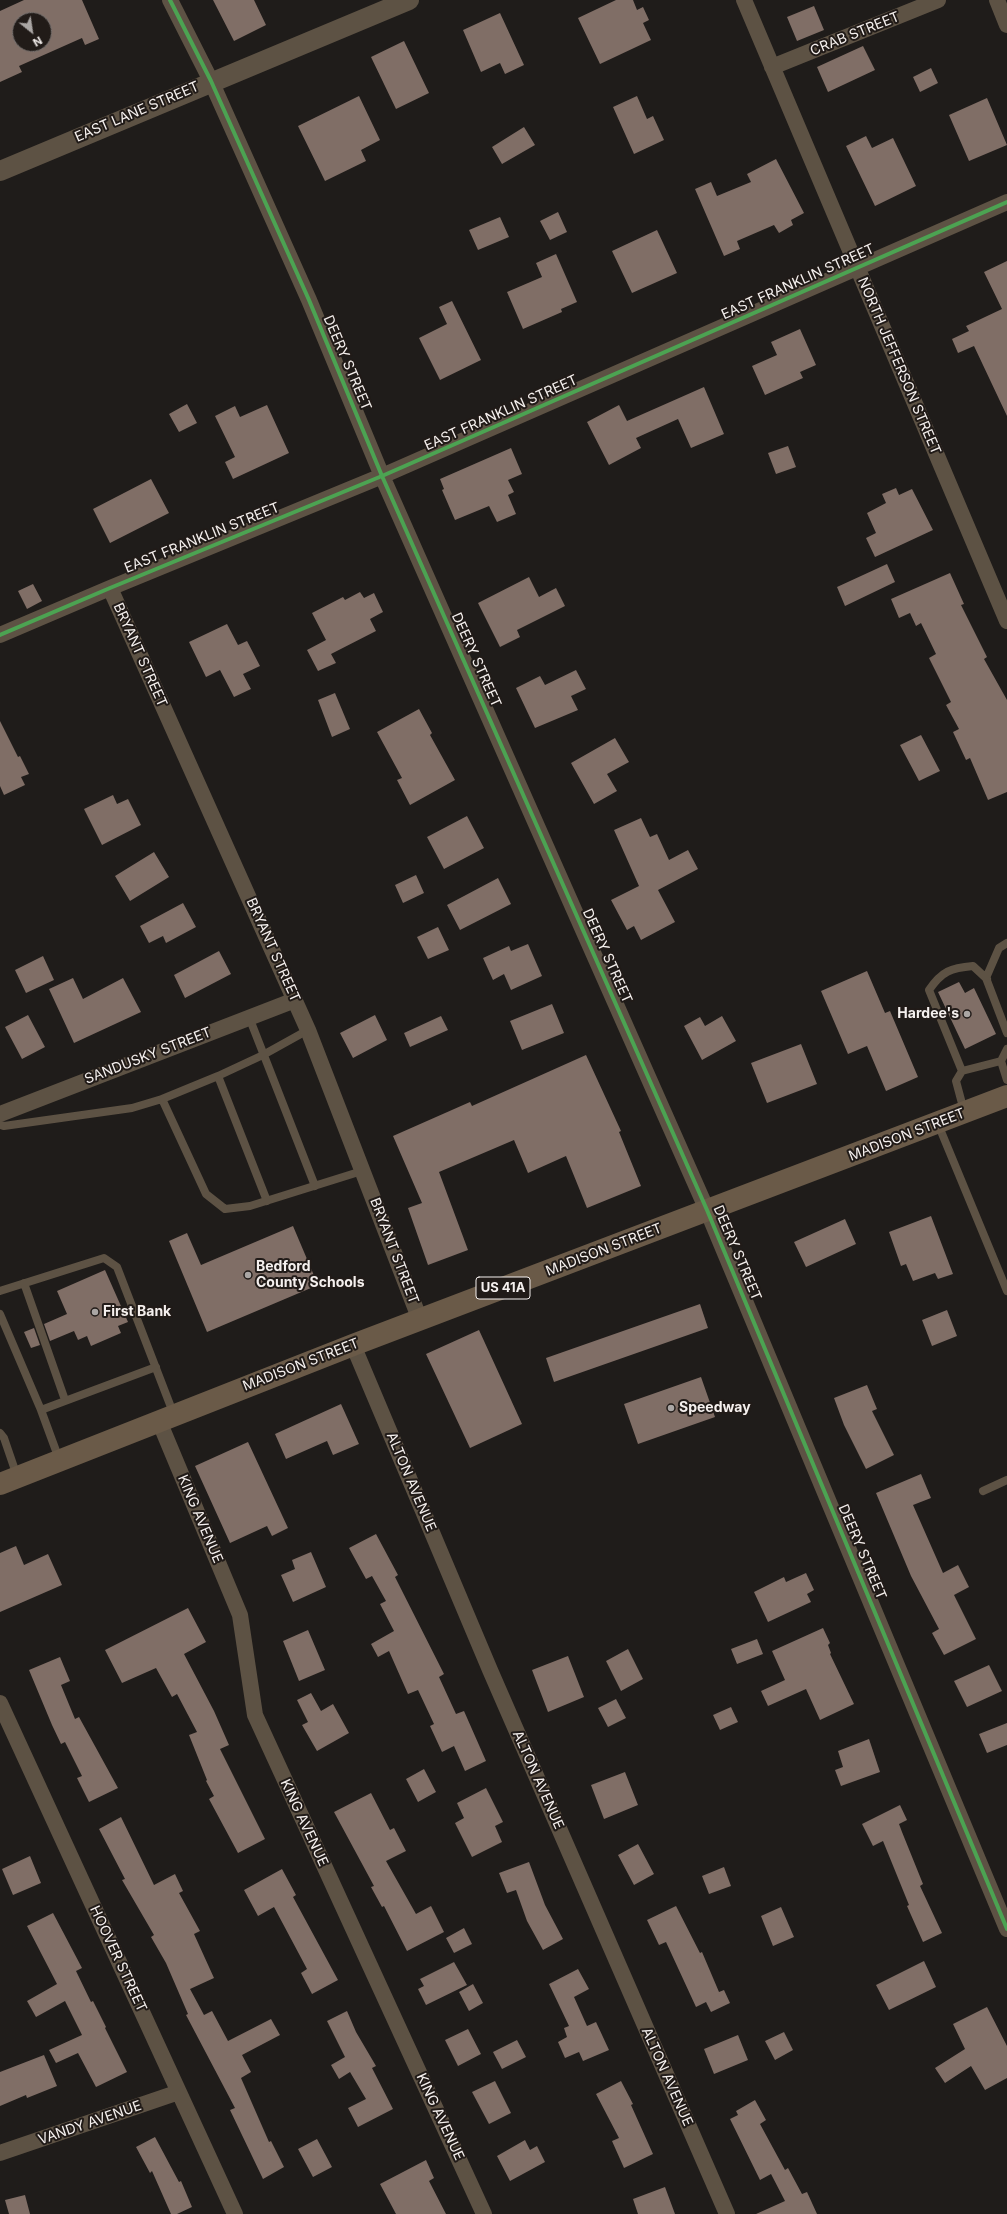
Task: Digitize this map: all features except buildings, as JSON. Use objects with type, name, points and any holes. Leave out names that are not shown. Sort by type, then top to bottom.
[{"type":"main road","name":"MADISON STREET","points":[[9,1481],[353,1345],[938,1124],[1007,1096]]},
{"type":"street","name":"DEERY STREET","points":[[170,0],[211,81],[309,300],[382,476],[707,1210],[1007,1929]]},
{"type":"street","name":"EAST LANE STREET","points":[[0,170],[409,0]]},
{"type":"street","name":"NORTH JEFFERSON STREET","points":[[744,0],[1007,621]]},
{"type":"street","name":"CRAB STREET","points":[[772,67],[938,0]]},
{"type":"street","points":[[996,0],[1007,26]]},
{"type":"street","name":"EAST FRANKLIN STREET","points":[[0,635],[382,476],[1007,202]]},
{"type":"street","name":"BRYANT STREET","points":[[110,588],[308,1030],[420,1320]]},
{"type":"street","name":"SANDUSKY STREET","points":[[0,1114],[295,1000]]},
{"type":"street","name":"ALTON AVENUE","points":[[353,1345],[490,1670],[727,2214]]},
{"type":"street","name":"KING AVENUE","points":[[167,1418],[240,1614],[255,1715],[484,2214]]},
{"type":"street","name":"HOOVER STREET","points":[[0,1703],[235,2214]]},
{"type":"street","name":"VANDY AVENUE","points":[[0,2153],[179,2092]]},
{"type":"lane","points":[[987,979],[999,948],[1007,943]]},
{"type":"lane","points":[[962,1071],[929,990],[938,977],[955,968],[973,966],[987,979],[1007,1033]]},
{"type":"lane","points":[[248,1017],[315,1186]]},
{"type":"lane","points":[[0,1125],[4,1126],[132,1108],[162,1099],[218,1076],[263,1055],[308,1030]]},
{"type":"lane","points":[[1007,1049],[1001,1061],[1007,1080]]},
{"type":"lane","points":[[965,1113],[956,1081],[962,1071],[1001,1061]]},
{"type":"lane","points":[[218,1076],[267,1201]]},
{"type":"lane","points":[[162,1099],[206,1194],[225,1209],[250,1206],[362,1171]]},
{"type":"lane","points":[[938,1124],[1007,1291]]},
{"type":"lane","points":[[0,1291],[104,1258],[117,1267],[156,1367],[167,1418]]},
{"type":"lane","points":[[24,1283],[65,1400]]},
{"type":"lane","points":[[0,1314],[41,1410],[60,1460]]},
{"type":"lane","points":[[41,1410],[156,1367]]},
{"type":"lane","points":[[0,1433],[4,1438],[9,1481]]},
{"type":"lane","points":[[983,1491],[1007,1480]]},
{"type":"cycle path","points":[[170,0],[211,81],[309,300],[382,476],[707,1210],[1007,1929]]},
{"type":"cycle path","points":[[0,635],[382,476],[1007,202]]},
{"type":"place","name":"Hardee's","points":[[967,1014]]},
{"type":"place","name":"Bedford County Schools","points":[[248,1275]]},
{"type":"place","name":"First Bank","points":[[95,1312]]},
{"type":"place","name":"Speedway","points":[[671,1408]]}]
